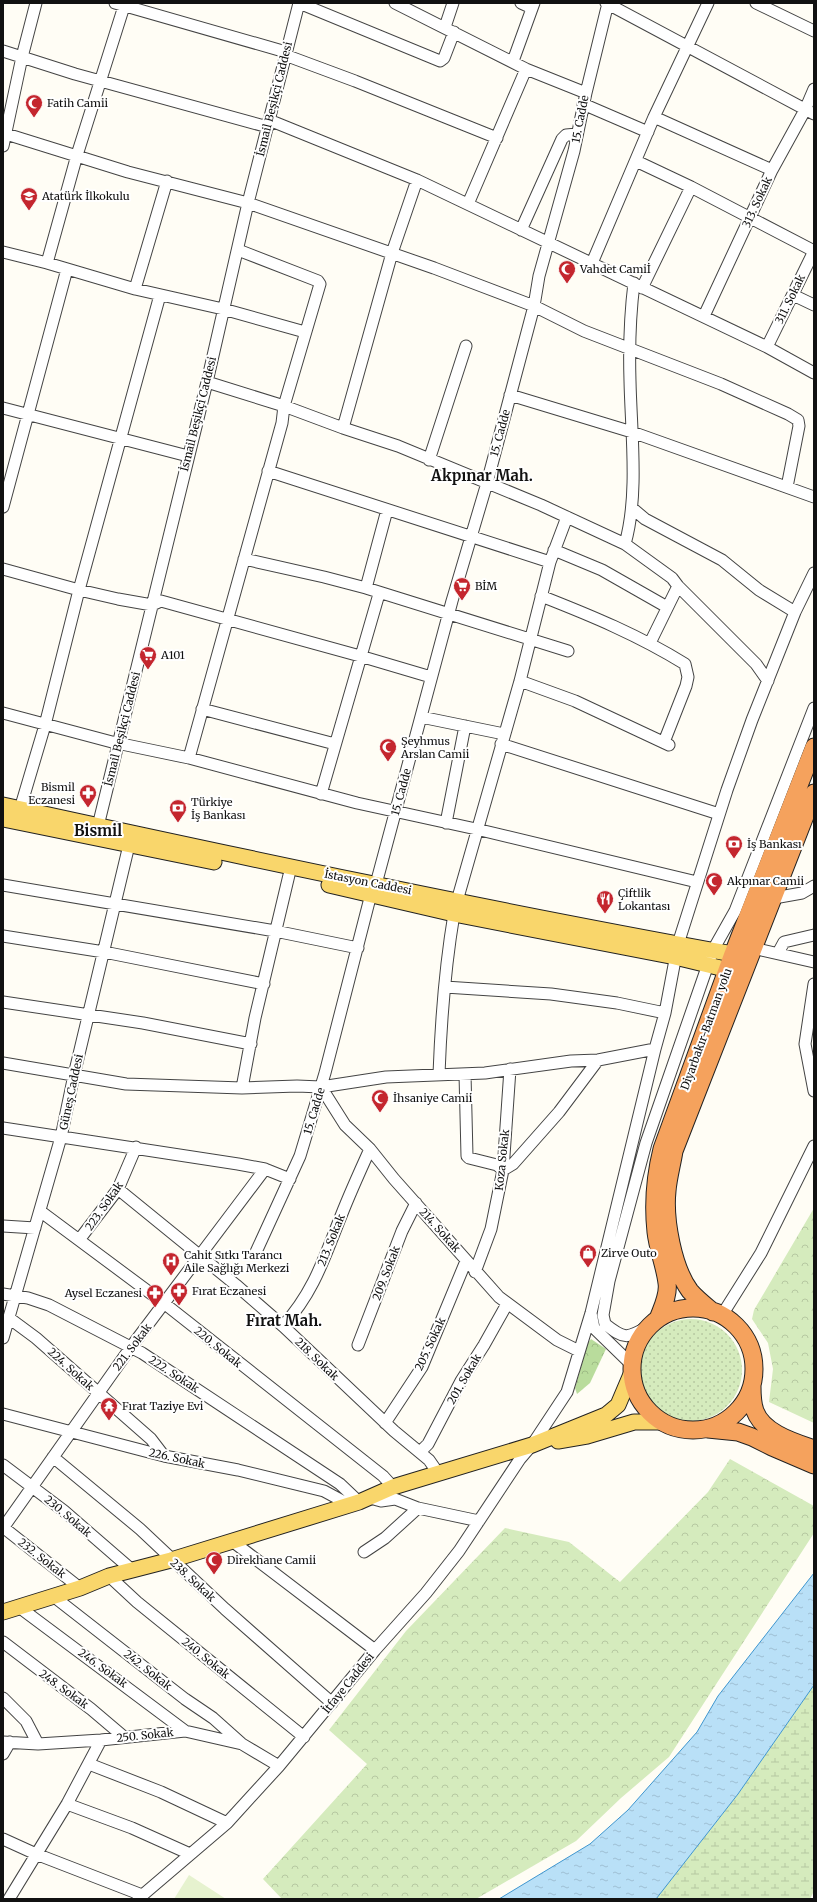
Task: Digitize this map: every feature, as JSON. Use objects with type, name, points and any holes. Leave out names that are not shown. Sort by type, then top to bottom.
[{"type":"highway","name":"Diyarbakır-Batman yolu","points":[[653,1323],[666,1297],[668,1284],[656,1233],[654,1204],[656,1175],[662,1149],[731,962],[814,747]]},
{"type":"highway","name":"Diyarbakır-Batman yolu","points":[[718,1314],[691,1292],[681,1276],[668,1230],[667,1192],[674,1151],[814,793]]},
{"type":"highway","points":[[752,1385],[744,1403],[730,1418],[712,1428],[692,1431],[673,1427],[655,1418],[641,1403],[633,1385],[632,1368],[636,1345],[653,1323],[664,1315],[683,1308],[703,1308],[718,1314],[738,1328],[749,1345],[754,1365],[752,1385],[755,1411],[761,1421],[769,1429],[779,1435],[814,1449]]},
{"type":"highway","points":[[706,1428],[738,1432],[752,1436],[772,1447],[814,1465]]},
{"type":"main road","name":"İstasyon Caddesi","points":[[3,805],[456,907],[676,951],[713,950],[731,962]]},
{"type":"main road","name":"İstasyon Caddesi","points":[[3,819],[129,845],[289,875],[374,889]]},
{"type":"main road","name":"İstasyon Caddesi","points":[[676,951],[708,966],[731,962]]},
{"type":"main road","points":[[8,1609],[80,1588],[109,1576],[170,1560],[359,1502],[393,1487],[532,1445],[606,1415],[618,1405],[632,1368]]},
{"type":"main road","points":[[532,1445],[587,1436],[634,1422],[663,1422]]},
{"type":"street","points":[[3,146],[22,57],[36,3]]},
{"type":"street","points":[[299,3],[440,61],[444,58],[453,3]]},
{"type":"street","name":"İsmail Beşikçi Caddesi","points":[[98,826],[207,382],[248,204],[299,3]]},
{"type":"street","points":[[395,3],[513,61],[648,132]]},
{"type":"street","points":[[513,61],[533,6],[521,3]]},
{"type":"street","points":[[607,3],[809,112]]},
{"type":"street","name":"15. Cadde","points":[[256,1252],[300,1156],[321,1087],[448,614],[487,483],[534,306],[540,276],[577,134],[607,3]]},
{"type":"street","points":[[592,263],[654,117],[708,3]]},
{"type":"street","points":[[756,3],[814,31]]},
{"type":"street","points":[[47,263],[78,156],[102,81],[122,4],[285,54],[497,138]]},
{"type":"street","points":[[3,51],[102,81],[268,124],[417,180],[704,316],[767,347],[814,373]]},
{"type":"street","points":[[468,204],[526,69]]},
{"type":"street","name":"313. Sokak","points":[[704,316],[772,170],[809,112],[814,89]]},
{"type":"street","points":[[654,117],[772,170]]},
{"type":"street","points":[[5,134],[128,172],[167,181],[248,204],[392,253],[534,306],[584,330],[721,384],[788,414],[798,420],[797,434],[787,488]]},
{"type":"street","points":[[521,230],[562,139],[566,135],[577,134]]},
{"type":"street","points":[[636,161],[691,187],[814,251]]},
{"type":"street","points":[[343,428],[392,253],[417,180]]},
{"type":"street","points":[[135,289],[167,181]]},
{"type":"street","points":[[625,544],[632,508],[630,348],[638,286],[691,187]]},
{"type":"street","points":[[189,758],[282,422],[284,406],[320,284],[318,281],[238,250]]},
{"type":"street","name":"311. Sokak","points":[[767,347],[814,251]]},
{"type":"street","points":[[3,252],[47,263],[135,289],[223,309],[305,332]]},
{"type":"street","points":[[3,507],[67,269]]},
{"type":"street","points":[[20,809],[45,725],[79,590],[160,295]]},
{"type":"street","points":[[793,295],[814,306]]},
{"type":"street","points":[[429,460],[466,346]]},
{"type":"street","points":[[207,382],[284,406],[343,428],[398,446],[567,517],[625,544],[672,578],[678,586],[756,664],[768,681]]},
{"type":"street","points":[[510,395],[632,432],[787,488],[814,496]]},
{"type":"street","points":[[3,408],[188,456]]},
{"type":"street","points":[[268,471],[550,562]]},
{"type":"street","points":[[632,508],[645,519],[722,560],[759,590],[795,612]]},
{"type":"street","points":[[366,588],[387,510]]},
{"type":"street","points":[[439,1074],[440,1032],[456,907],[476,829],[520,681],[550,562],[567,517]]},
{"type":"street","points":[[554,550],[602,570],[667,607]]},
{"type":"street","points":[[244,560],[324,577],[366,588],[379,594],[568,651]]},
{"type":"street","points":[[3,569],[79,590],[152,605],[161,601],[431,677]]},
{"type":"street","name":"İtfaye Caddesi","points":[[140,1897],[227,1823],[279,1766],[375,1650],[426,1593],[459,1551],[520,1459],[532,1445],[567,1392],[591,1313],[654,1049],[665,1013],[676,951],[719,814],[752,720],[795,612],[814,573]]},
{"type":"street","points":[[650,643],[678,586]]},
{"type":"street","points":[[321,794],[379,594]]},
{"type":"street","points":[[520,681],[575,701],[666,744],[686,686],[688,671],[685,664],[650,643],[620,628],[541,596]]},
{"type":"street","points":[[653,1323],[631,1337],[618,1333],[605,1324],[603,1315],[604,1304],[634,1182],[646,1142],[713,950],[735,911],[814,708]]},
{"type":"street","points":[[202,709],[335,744]]},
{"type":"street","points":[[3,713],[45,725],[189,758],[321,794],[476,829],[697,882]]},
{"type":"street","points":[[421,717],[465,726],[719,814]]},
{"type":"street","points":[[446,823],[465,726]]},
{"type":"street","name":"Güneş Caddesi","points":[[3,1338],[61,1137],[74,1075],[129,845]]},
{"type":"street","points":[[242,1088],[289,875]]},
{"type":"street","points":[[3,885],[276,932],[358,948]]},
{"type":"street","points":[[774,898],[802,893],[814,886]]},
{"type":"street","points":[[778,953],[784,942],[814,935]]},
{"type":"street","points":[[3,936],[104,952],[264,984]]},
{"type":"street","points":[[753,948],[814,962]]},
{"type":"street","points":[[814,984],[806,1044],[814,1091]]},
{"type":"street","points":[[445,986],[552,994],[617,1003],[665,1013]]},
{"type":"street","points":[[3,1002],[144,1024],[251,1044]]},
{"type":"street","points":[[3,1063],[126,1084],[242,1088],[297,1086],[321,1087],[386,1077],[485,1073],[570,1061],[598,1060],[654,1049]]},
{"type":"street","points":[[465,1074],[467,1156],[469,1158],[497,1165],[503,1170],[512,1164],[559,1112],[598,1060]]},
{"type":"street","name":"Koza Sokak","points":[[475,1272],[491,1229],[503,1170],[510,1069]]},
{"type":"street","name":"214. Sokak","points":[[321,1087],[346,1125],[370,1148],[416,1203],[456,1247],[475,1272],[507,1304],[556,1340],[579,1351]]},
{"type":"street","points":[[3,1128],[265,1169],[290,1179]]},
{"type":"street","points":[[718,1314],[761,1253],[814,1146]]},
{"type":"street","name":"223. Sokak","points":[[79,1240],[118,1189],[136,1148]]},
{"type":"street","name":"213. Sokak","points":[[283,1326],[309,1292],[326,1257],[341,1215],[370,1148]]},
{"type":"street","name":"221. Sokak","points":[[3,1528],[70,1431],[131,1347],[165,1304],[265,1169]]},
{"type":"street","name":"218. Sokak","points":[[118,1189],[236,1285],[283,1326],[385,1423],[429,1460],[438,1473]]},
{"type":"street","name":"209. Sokak","points":[[358,1345],[402,1231],[416,1203]]},
{"type":"street","name":"220. Sokak","points":[[40,1211],[165,1304],[378,1472],[393,1487]]},
{"type":"street","points":[[3,1226],[34,1228]]},
{"type":"street","name":"205. Sokak","points":[[385,1423],[422,1367],[466,1261]]},
{"type":"street","name":"222. Sokak","points":[[3,1294],[28,1298],[49,1305],[131,1347],[340,1484],[359,1502]]},
{"type":"street","name":"201. Sokak","points":[[420,1452],[428,1444],[461,1381],[484,1345],[507,1304]]},
{"type":"street","points":[[591,1313],[594,1328],[632,1368]]},
{"type":"street","name":"224. Sokak","points":[[9,1318],[36,1338],[152,1439],[164,1456]]},
{"type":"street","name":"226. Sokak","points":[[3,1414],[164,1456],[238,1470],[359,1502]]},
{"type":"street","name":"238. Sokak","points":[[53,1457],[140,1529],[170,1560],[332,1703]]},
{"type":"street","name":"230. Sokak","points":[[3,1465],[64,1511],[132,1570]]},
{"type":"street","points":[[359,1502],[396,1499],[418,1508],[479,1521]]},
{"type":"street","points":[[364,1552],[384,1538],[418,1508]]},
{"type":"street","name":"232. Sokak","points":[[3,1528],[80,1588]]},
{"type":"street","points":[[232,1541],[375,1650]]},
{"type":"street","name":"240. Sokak","points":[[109,1576],[137,1602],[304,1737]]},
{"type":"street","name":"242. Sokak","points":[[53,1596],[185,1699],[213,1718],[242,1744]]},
{"type":"street","name":"246. Sokak","points":[[8,1609],[185,1731]]},
{"type":"street","name":"248. Sokak","points":[[3,1642],[91,1709],[124,1737]]},
{"type":"street","points":[[3,1698],[26,1721],[38,1744]]},
{"type":"street","name":"250. Sokak","points":[[6,1742],[38,1744],[101,1740],[185,1731],[242,1744],[279,1766]]},
{"type":"street","points":[[9,1899],[67,1804],[90,1764],[101,1740]]},
{"type":"street","points":[[3,1754],[6,1742]]},
{"type":"street","points":[[90,1764],[161,1792],[227,1823]]},
{"type":"street","points":[[67,1804],[132,1828],[190,1854]]},
{"type":"street","points":[[3,1840],[140,1897]]},
{"type":"green space","points":[[814,1208],[814,1423],[769,1402],[773,1369],[768,1343],[752,1319],[754,1310]]},
{"type":"green space","points":[[691,1319],[701,1320],[720,1327],[734,1341],[741,1360],[741,1380],[734,1399],[720,1413],[701,1420],[691,1421],[681,1420],[662,1413],[648,1399],[641,1380],[640,1370],[641,1360],[648,1341],[662,1327],[681,1320]]},
{"type":"green space","points":[[591,1339],[606,1349],[590,1383],[577,1394],[575,1388],[588,1343]]},
{"type":"green space","points":[[730,1459],[814,1506],[814,1533],[669,1757],[621,1798],[576,1841],[476,1899],[282,1899],[263,1879],[367,1764],[329,1730],[406,1631],[505,1528],[569,1542],[620,1582],[708,1492]]},
{"type":"green space","points":[[814,1685],[814,1891],[810,1899],[656,1899],[738,1794]]},
{"type":"green space","points":[[189,1875],[226,1899],[174,1899]]},
{"type":"water","points":[[814,1573],[814,1685],[738,1794],[656,1899],[499,1899],[590,1844],[628,1810],[697,1732],[718,1696]]},
{"type":"place","name":"Fatih Camii","points":[[34,118]]},
{"type":"place","name":"Atatürk İlkokulu","points":[[29,211]]},
{"type":"place","name":"Vahdet Camiİ","points":[[567,284]]},
{"type":"place","name":"BİM","points":[[462,601]]},
{"type":"place","name":"A101","points":[[148,670]]},
{"type":"place","name":"Şeyhmus Arslan Camii","points":[[388,762]]},
{"type":"place","name":"Bismil Eczanesi","points":[[88,808]]},
{"type":"place","name":"Türkiye İş Bankası","points":[[178,823]]},
{"type":"place","name":"İş Bankası","points":[[734,859]]},
{"type":"place","name":"Akpınar Camii","points":[[714,896]]},
{"type":"place","name":"Çiftlik Lokantası","points":[[605,914]]},
{"type":"place","name":"İhsaniye Camii","points":[[380,1113]]},
{"type":"place","name":"Zirve Outo","points":[[588,1268]]},
{"type":"place","name":"Cahit Sıtkı Tarancı Aile Sağlığı Merkezi","points":[[171,1276]]},
{"type":"place","name":"Fırat Eczanesi","points":[[179,1306]]},
{"type":"place","name":"Aysel Eczanesi","points":[[155,1308]]},
{"type":"place","name":"Fırat Taziye Evi","points":[[109,1421]]},
{"type":"place","name":"Direkhane Camii","points":[[214,1575]]},
{"type":"district","name":"Akpınar Mah.","points":[[482,476]]},
{"type":"district","name":"Bismil","points":[[98,831]]},
{"type":"district","name":"Fırat Mah.","points":[[284,1321]]}]
